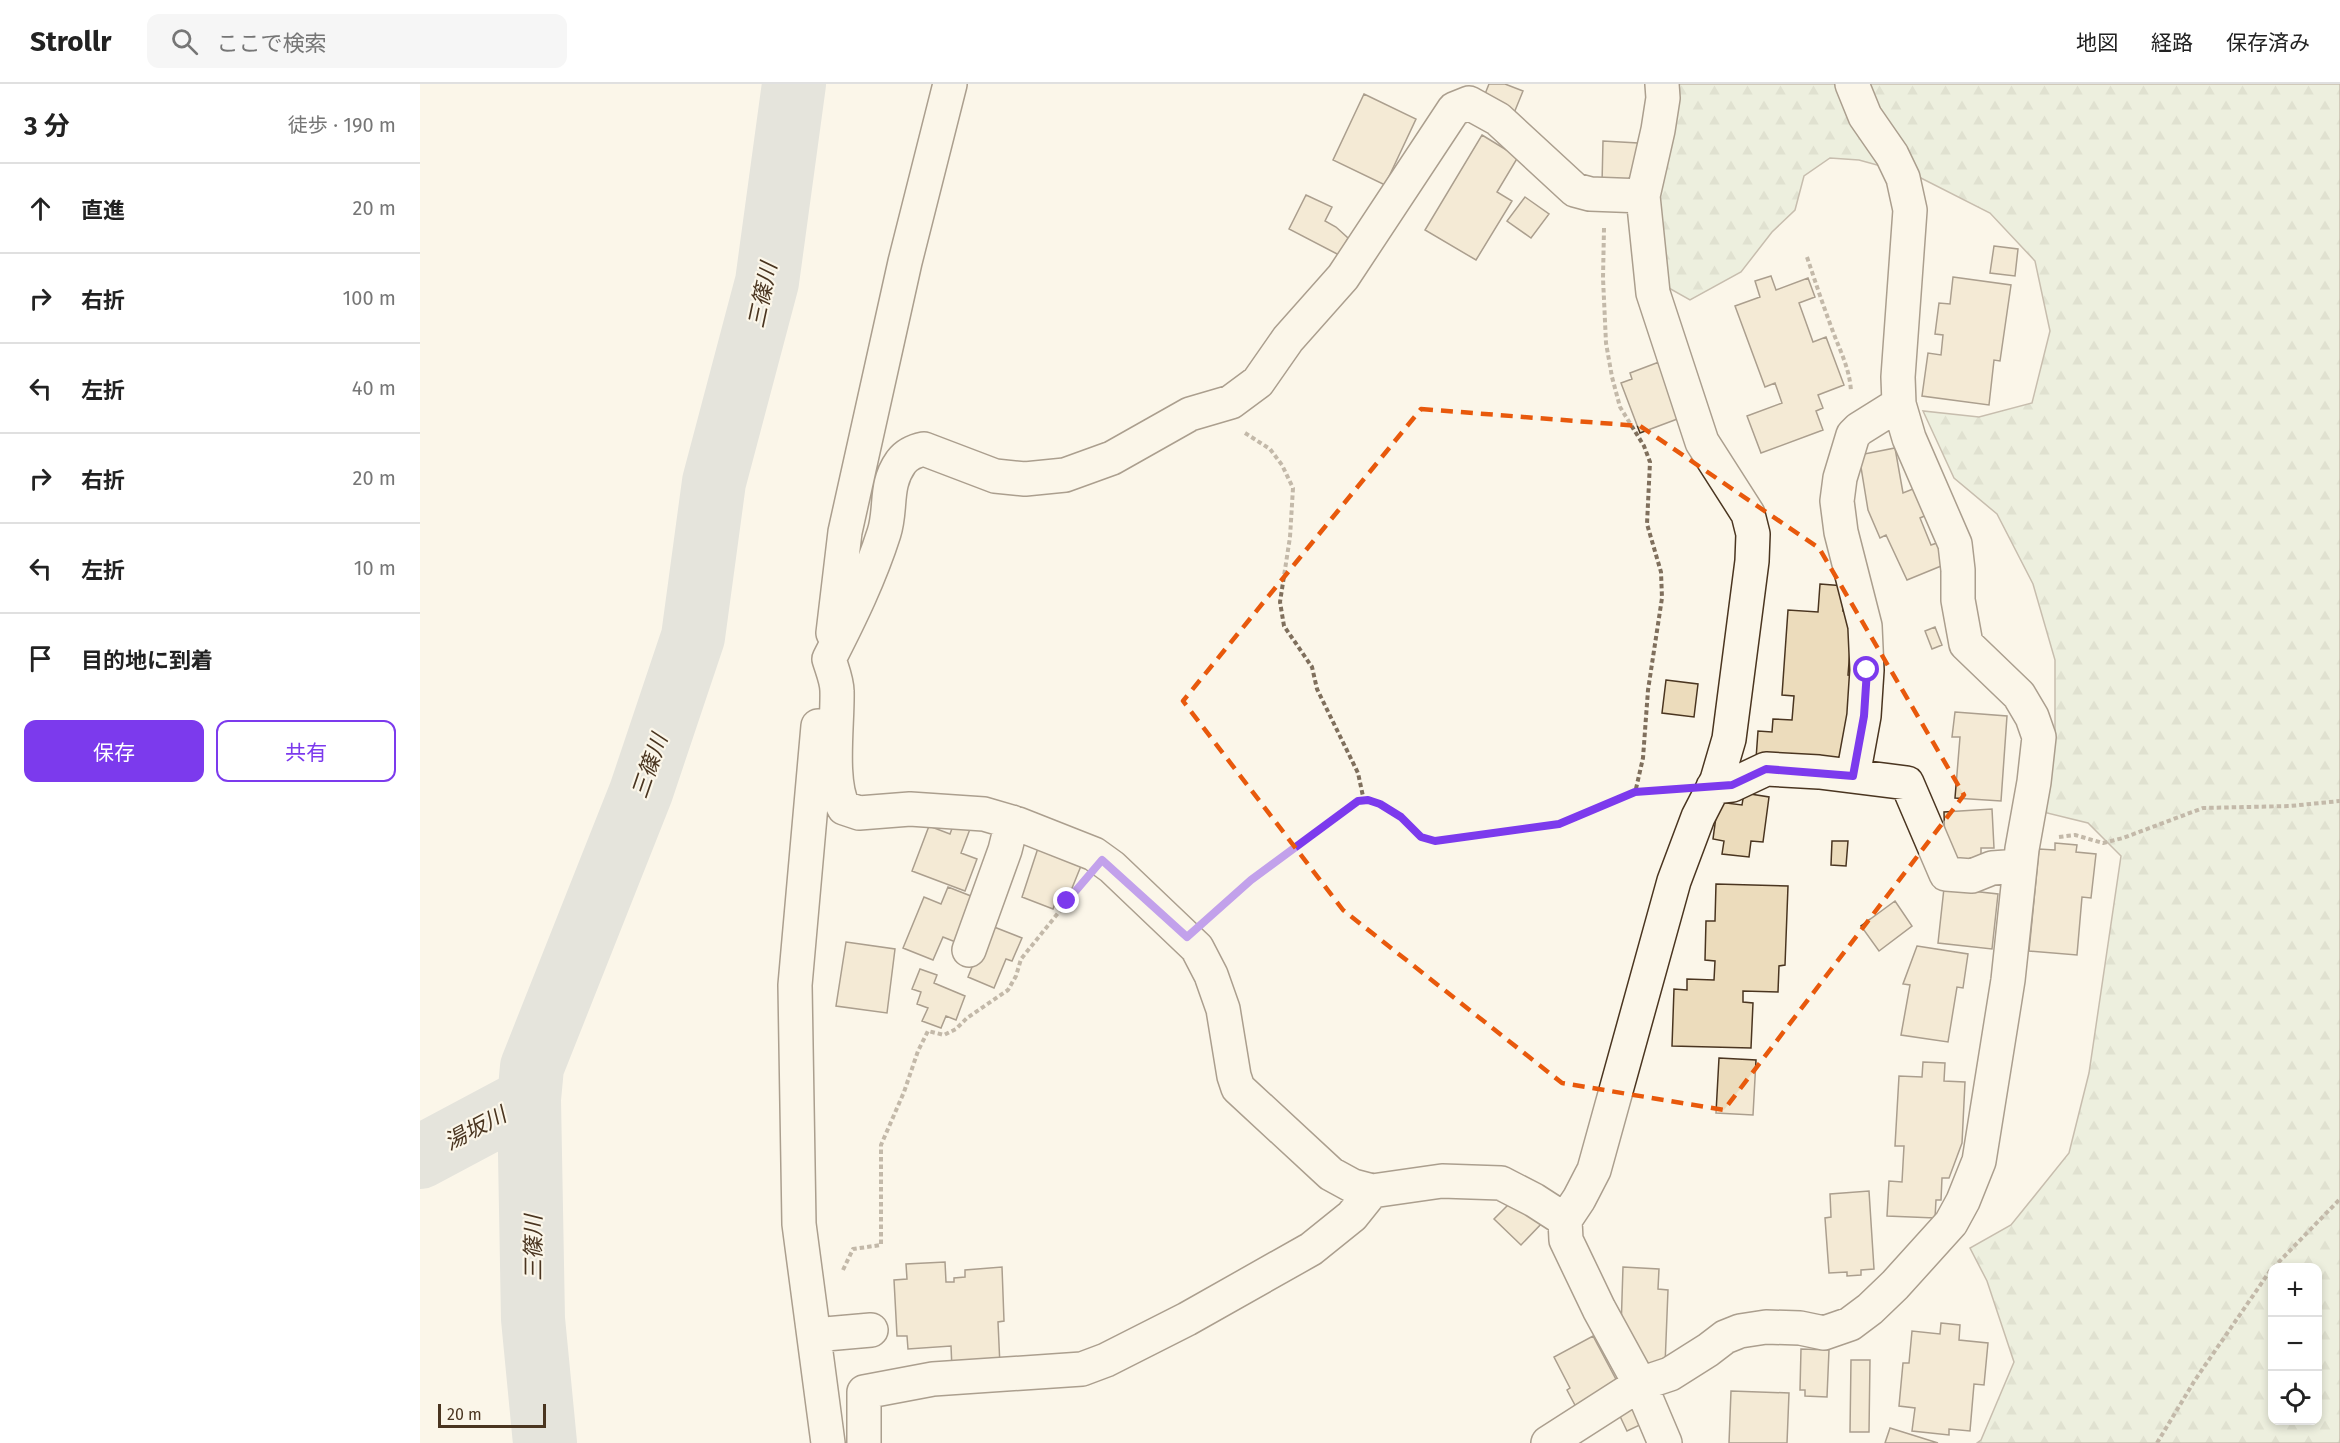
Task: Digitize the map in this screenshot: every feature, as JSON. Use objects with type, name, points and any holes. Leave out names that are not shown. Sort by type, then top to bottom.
[{"type":"street","points":[[828,1443],[799,1224],[795,985],[820,712],[830,659],[844,532],[905,262],[950,84]]},
{"type":"street","points":[[1662,84],[1663,98],[1658,130],[1643,196],[1653,293],[1702,442],[1748,514],[1753,534],[1749,599],[1729,740],[1713,787],[1698,817],[1674,881],[1594,1170],[1565,1220],[1566,1240],[1574,1259],[1640,1384],[1665,1443]]},
{"type":"street","points":[[1548,1443],[1640,1384],[1670,1374],[1725,1337],[1740,1331],[1766,1327],[1800,1328],[1824,1334],[1850,1324],[1895,1285],[1951,1223],[1964,1201],[1979,1161],[2008,980],[2021,858],[2039,738],[2032,717],[2019,695],[1966,644],[1958,600],[1955,544],[1909,438],[1899,404],[1898,376],[1910,210],[1899,170],[1892,155],[1866,116],[1852,84]]},
{"type":"street","points":[[1565,1220],[1501,1183],[1442,1181],[1372,1191],[1353,1186],[1331,1174],[1238,1088],[1223,1009],[1211,975],[1197,948],[1094,854],[1012,822],[984,814],[910,809],[859,813],[844,808],[839,798],[837,689],[830,659],[858,600],[885,530],[889,488],[901,463],[913,451],[924,449],[994,476],[1025,479],[1065,475],[1112,458],[1190,414],[1231,402],[1258,382],[1288,339],[1343,278],[1454,109],[1469,103],[1498,118],[1575,190],[1605,195],[1643,196]]},
{"type":"street","points":[[1853,776],[1864,716],[1867,670],[1865,626],[1841,532],[1837,501],[1840,478],[1853,435],[1899,404]]},
{"type":"street","points":[[1713,787],[1732,785],[1766,769],[1907,783],[1946,874],[1972,876],[2021,858]]},
{"type":"street","points":[[969,950],[1005,850],[1012,822]]},
{"type":"street","points":[[864,1443],[862,1377],[933,1379],[1082,1369],[1106,1360],[1187,1319],[1311,1249],[1352,1216],[1372,1191]]},
{"type":"street","points":[[814,1335],[871,1330]]},
{"type":"path","points":[[1605,195],[1603,278],[1606,344],[1620,407],[1644,446],[1650,462],[1647,524],[1661,572],[1662,598],[1648,690],[1643,758],[1635,792]]},
{"type":"path","points":[[1807,257],[1851,378],[1849,429],[1853,435]]},
{"type":"path","points":[[1216,406],[1249,437],[1270,449],[1282,465],[1293,488],[1290,537],[1280,602],[1284,627],[1312,667],[1317,689],[1358,773],[1364,801]]},
{"type":"path","points":[[1187,937],[1251,880],[1358,801],[1380,804],[1401,817],[1421,837],[1435,841],[1559,824],[1635,792],[1713,787]]},
{"type":"path","points":[[2021,858],[2058,837],[2074,835],[2103,843],[2123,838],[2203,808],[2290,806],[2340,801]]},
{"type":"path","points":[[841,1278],[853,1249],[881,1245],[881,1145],[928,1031],[944,1035],[956,1029],[1008,990],[1016,976],[1021,959],[1032,943],[1102,860]]},
{"type":"path","points":[[2278,1263],[2340,1199]]},
{"type":"path","points":[[2157,1443],[2195,1380],[2268,1275]]},
{"type":"highlighted area","points":[[1421,409],[1640,426],[1819,548],[1964,795],[1724,1110],[1562,1083],[1343,910],[1183,701]]},
{"type":"green space","points":[[1673,84],[2340,84],[2340,1443],[1977,1443],[1981,1440],[2014,1362],[1987,1281],[1970,1248],[2011,1225],[2069,1153],[2089,1073],[2121,856],[2088,823],[2043,812],[2055,740],[2055,660],[2033,584],[1997,514],[1954,478],[1923,411],[1979,417],[2032,403],[2050,331],[2035,261],[1990,213],[1917,176],[1859,160],[1830,158],[1804,176],[1795,210],[1772,232],[1741,272],[1690,300],[1667,287],[1655,184]]},
{"type":"building","points":[[1489,84],[1505,84],[1523,91],[1512,118],[1481,104]]},
{"type":"building","points":[[1364,94],[1416,119],[1385,185],[1333,160]]},
{"type":"building","points":[[1482,135],[1518,157],[1497,192],[1512,201],[1476,260],[1425,230]]},
{"type":"building","points":[[1603,141],[1638,143],[1636,165],[1626,185],[1602,184]]},
{"type":"building","points":[[1306,195],[1332,207],[1325,221],[1348,238],[1339,255],[1289,229]]},
{"type":"building","points":[[1525,197],[1549,214],[1531,238],[1507,221]]},
{"type":"building","points":[[1994,246],[2018,249],[2015,276],[1990,273]]},
{"type":"building","points":[[1771,276],[1776,290],[1808,278],[1815,297],[1799,303],[1813,342],[1826,337],[1844,385],[1818,395],[1823,408],[1816,411],[1823,430],[1761,453],[1747,416],[1782,403],[1775,383],[1765,387],[1735,306],[1760,297],[1755,281]]},
{"type":"building","points":[[1953,277],[2011,285],[2000,361],[1994,360],[1989,405],[1922,396],[1928,353],[1941,355],[1943,335],[1935,334],[1939,303],[1950,304]]},
{"type":"building","points":[[1659,362],[1680,418],[1640,433],[1621,383],[1632,379],[1630,373]]},
{"type":"building","points":[[1895,448],[1903,493],[1918,487],[1929,514],[1920,518],[1931,545],[1937,543],[1946,564],[1907,580],[1886,535],[1880,538],[1868,510],[1859,455]]},
{"type":"building","points":[[1820,584],[1845,586],[1843,611],[1853,612],[1848,675],[1858,676],[1842,765],[1756,759],[1758,731],[1772,732],[1773,719],[1792,720],[1794,696],[1782,695],[1788,610],[1818,612]]},
{"type":"building","points":[[1935,627],[1942,645],[1932,649],[1925,631]]},
{"type":"building","points":[[1666,680],[1698,684],[1694,717],[1662,713]]},
{"type":"building","points":[[1955,712],[2007,716],[2001,801],[1955,798],[1960,737],[1952,737]]},
{"type":"building","points":[[1744,793],[1769,797],[1763,842],[1751,841],[1749,857],[1722,854],[1724,841],[1713,839],[1718,802],[1742,805]]},
{"type":"building","points":[[1992,809],[1994,848],[1981,848],[1981,860],[1954,861],[1953,848],[1945,849],[1944,812]]},
{"type":"building","points":[[954,823],[970,829],[961,853],[977,859],[965,891],[912,871],[929,826],[950,834]]},
{"type":"building","points":[[1832,841],[1848,841],[1846,866],[1831,865]]},
{"type":"building","points":[[2055,843],[2077,845],[2076,852],[2096,854],[2091,898],[2082,897],[2077,955],[2029,951],[2039,849],[2055,850]]},
{"type":"building","points":[[1039,845],[1083,861],[1070,893],[1060,890],[1053,909],[1022,897]]},
{"type":"building","points":[[1716,884],[1788,886],[1785,965],[1779,966],[1778,992],[1743,991],[1743,1002],[1753,1003],[1751,1048],[1672,1046],[1674,989],[1687,990],[1687,979],[1714,980],[1715,961],[1705,960],[1706,921],[1715,921]]},
{"type":"building","points":[[948,887],[976,898],[958,943],[943,937],[933,960],[903,948],[924,897],[941,904]]},
{"type":"building","points":[[1944,888],[1998,894],[1992,949],[1938,943]]},
{"type":"building","points":[[1895,901],[1912,926],[1879,951],[1861,926]]},
{"type":"building","points":[[989,925],[1022,938],[1012,961],[1006,959],[994,988],[968,977]]},
{"type":"building","points":[[846,942],[895,949],[887,1013],[836,1006]]},
{"type":"building","points":[[1917,946],[1968,954],[1963,988],[1957,987],[1948,1042],[1901,1035],[1910,985],[1903,984]]},
{"type":"building","points":[[920,969],[937,975],[934,983],[965,996],[956,1020],[946,1016],[941,1028],[922,1021],[928,1008],[917,1004],[921,992],[912,989]]},
{"type":"building","points":[[1719,1058],[1756,1060],[1753,1115],[1716,1113]]},
{"type":"building","points":[[1923,1062],[1945,1063],[1944,1081],[1965,1082],[1962,1143],[1949,1178],[1942,1178],[1941,1200],[1936,1200],[1935,1218],[1887,1216],[1889,1181],[1902,1182],[1904,1146],[1895,1146],[1899,1076],[1922,1077]]},
{"type":"building","points":[[1869,1191],[1874,1269],[1861,1270],[1861,1275],[1847,1276],[1847,1272],[1829,1273],[1825,1218],[1831,1217],[1830,1194]]},
{"type":"building","points":[[1517,1196],[1544,1221],[1521,1245],[1494,1219]]},
{"type":"building","points":[[945,1262],[946,1282],[954,1282],[954,1278],[965,1277],[965,1270],[1002,1267],[1004,1321],[998,1322],[1000,1366],[952,1369],[951,1346],[908,1349],[907,1336],[897,1336],[894,1280],[907,1279],[906,1264]]},
{"type":"building","points":[[1623,1267],[1659,1269],[1658,1289],[1668,1290],[1665,1365],[1645,1364],[1621,1330]]},
{"type":"building","points":[[1941,1323],[1960,1325],[1959,1340],[1988,1343],[1984,1385],[1974,1384],[1970,1431],[1949,1429],[1949,1435],[1912,1431],[1915,1408],[1899,1406],[1903,1363],[1909,1363],[1912,1331],[1940,1334]]},
{"type":"building","points":[[1593,1336],[1619,1385],[1576,1407],[1567,1390],[1570,1388],[1554,1357]]},
{"type":"building","points":[[1801,1349],[1829,1350],[1827,1397],[1805,1396],[1805,1390],[1800,1390]]},
{"type":"building","points":[[1851,1360],[1870,1360],[1869,1432],[1850,1432]]},
{"type":"building","points":[[1731,1391],[1789,1393],[1787,1443],[1729,1443]]},
{"type":"building","points":[[1634,1405],[1642,1424],[1627,1431],[1618,1412]]},
{"type":"building","points":[[1890,1428],[1938,1443],[1885,1443]]},
{"type":"waterway","name":"三篠川","points":[[545,1443],[533,1319],[529,1099],[532,1067],[641,792],[693,637],[714,482],[767,282],[794,84]]},
{"type":"waterway","name":"湯坂川","points":[[420,1157],[529,1099]]},
{"type":"route","points":[[1067,901],[1102,860],[1187,937],[1251,880],[1358,801],[1368,800],[1380,804],[1401,817],[1421,837],[1435,841],[1458,840],[1559,824],[1635,792],[1732,785],[1766,769],[1853,776],[1864,716],[1867,670]]}]
